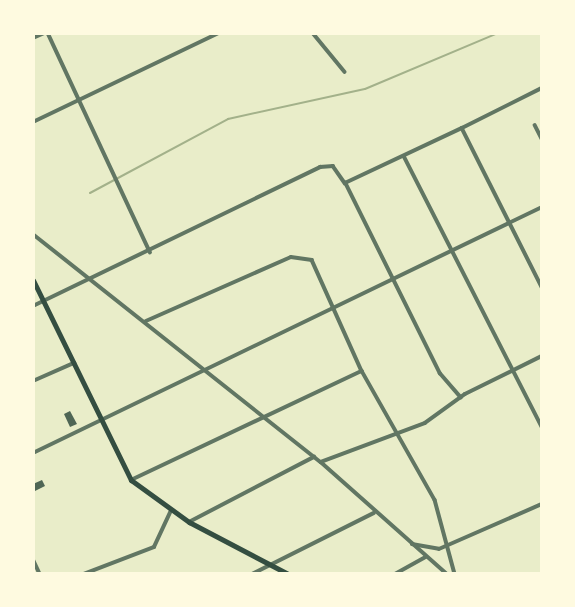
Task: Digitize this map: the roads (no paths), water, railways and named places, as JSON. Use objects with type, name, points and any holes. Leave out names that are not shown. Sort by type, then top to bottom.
[{"type":"main road","points":[[33,281],[131,480],[188,522],[267,566],[288,574]]},
{"type":"street","points":[[33,38],[46,33],[150,253]]},
{"type":"street","points":[[33,122],[219,33]]},
{"type":"street","points":[[313,33],[345,72]]},
{"type":"street","points":[[345,183],[542,88]]},
{"type":"street","points":[[535,125],[542,139]]},
{"type":"street","points":[[462,128],[542,287]]},
{"type":"street","points":[[404,156],[419,175],[451,253],[542,427]]},
{"type":"street","points":[[33,306],[150,253],[320,167],[333,166],[345,183],[440,374],[461,398]]},
{"type":"street","points":[[33,453],[542,207]]},
{"type":"street","points":[[33,234],[90,281],[146,321],[263,420],[314,457],[373,513],[447,574]]},
{"type":"street","points":[[146,321],[302,254],[312,260],[362,371],[435,500],[456,574]]},
{"type":"street","points":[[321,463],[394,430],[425,423],[461,398],[542,356]]},
{"type":"street","points":[[33,381],[74,363]]},
{"type":"street","points":[[131,480],[362,371]]},
{"type":"street","points":[[188,522],[314,457]]},
{"type":"street","points":[[410,543],[449,546],[542,503]]},
{"type":"street","points":[[84,574],[153,547],[171,511]]},
{"type":"street","points":[[254,573],[373,513]]},
{"type":"street","points":[[395,574],[426,557]]},
{"type":"street","points":[[34,563],[40,574]]},
{"type":"waterway","points":[[90,193],[228,119],[365,89],[498,33]]}]
